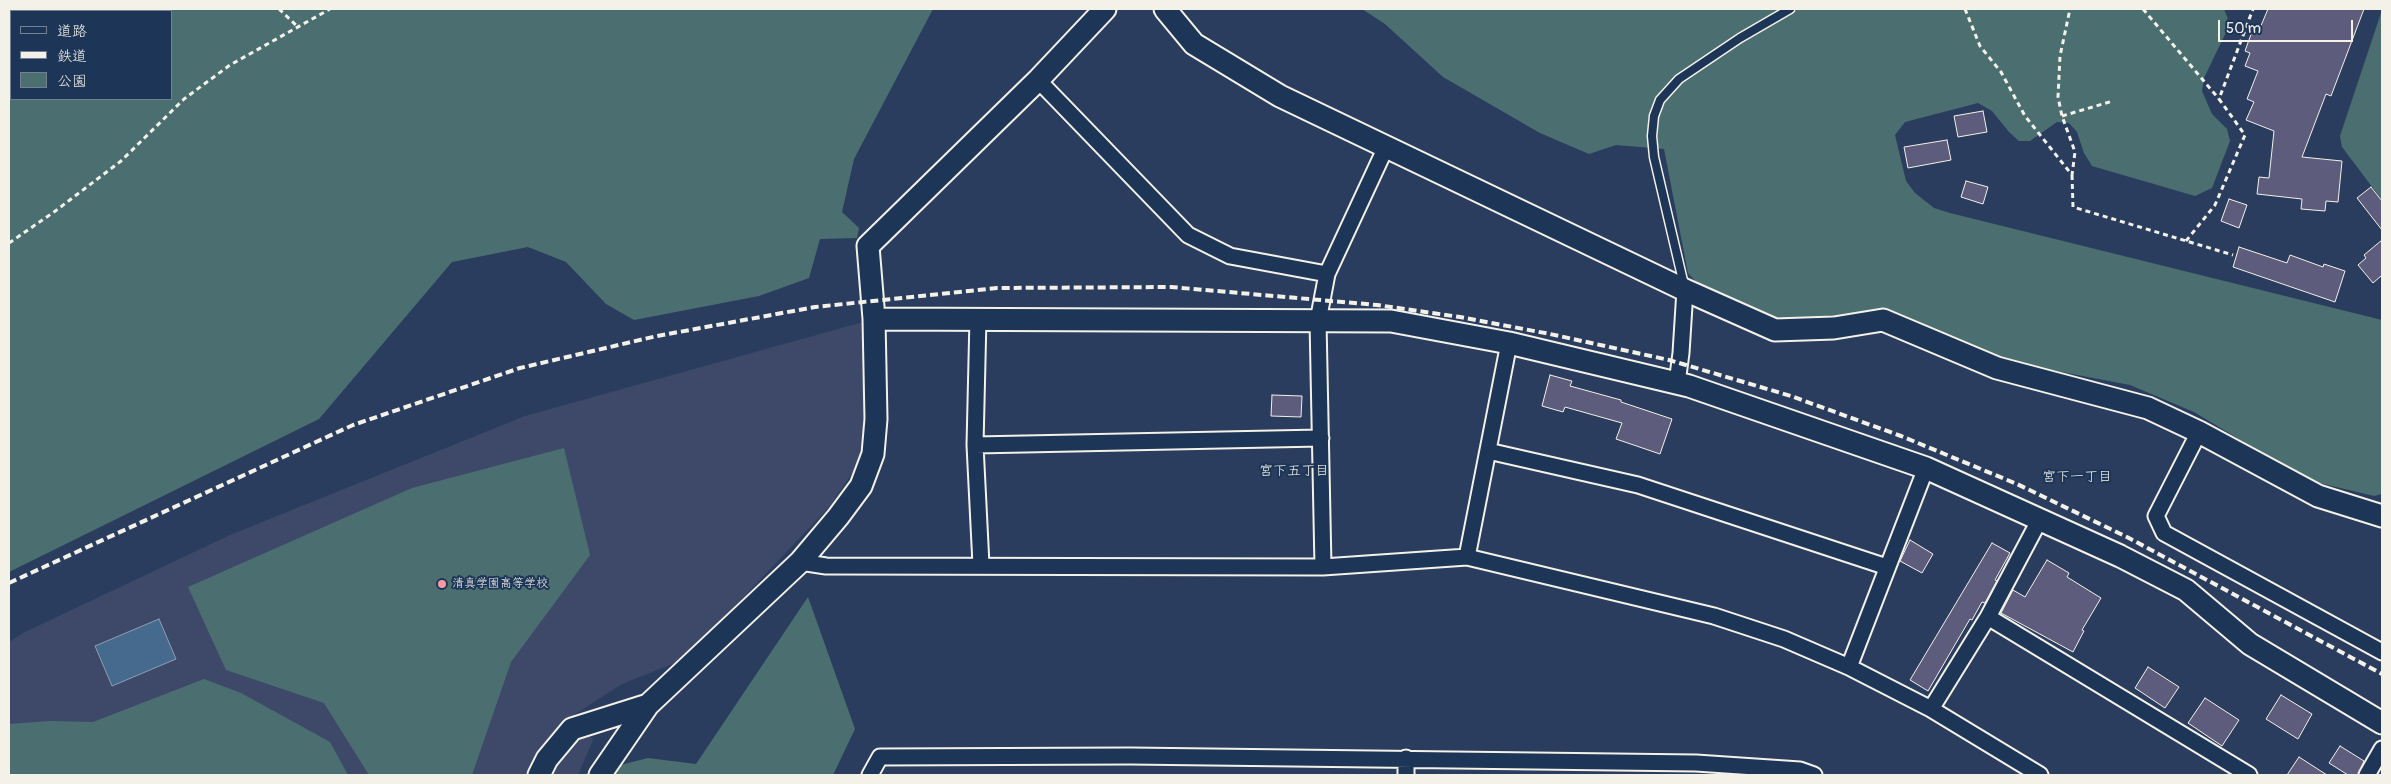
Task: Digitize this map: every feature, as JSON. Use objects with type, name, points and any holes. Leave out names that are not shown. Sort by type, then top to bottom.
[{"type":"street","points":[[600,775],[648,705],[800,562],[861,486],[873,454],[876,419],[874,319],[868,246],[1038,80],[1105,9]]},
{"type":"street","points":[[1166,9],[1194,44],[1280,96],[1685,290],[1775,330],[1834,328],[1883,320],[1997,368],[2148,408],[2199,432],[2318,496],[2382,516]]},
{"type":"street","points":[[1038,80],[1188,235],[1230,256],[1328,274]]},
{"type":"street","points":[[1323,567],[1318,321],[1328,274],[1386,147]]},
{"type":"street","points":[[1677,383],[1685,290]]},
{"type":"street","points":[[978,318],[975,445],[981,565]]},
{"type":"street","points":[[874,319],[1391,320],[1509,343],[1677,383],[1926,468],[2120,556],[2186,590],[2250,644],[2382,723]]},
{"type":"street","points":[[1468,557],[1509,343]]},
{"type":"street","points":[[2199,432],[2156,516],[2164,533],[2382,652]]},
{"type":"street","points":[[975,445],[1320,438]]},
{"type":"street","points":[[1488,451],[1638,485],[1888,567]]},
{"type":"street","points":[[1849,667],[1926,468]]},
{"type":"street","points":[[1931,708],[1988,617],[2040,519]]},
{"type":"street","points":[[800,562],[826,566],[1323,567],[1468,557],[1714,616],[1784,639],[1849,667],[1931,708],[2040,775]]},
{"type":"street","points":[[1988,617],[2249,775]]},
{"type":"street","points":[[539,775],[547,759],[572,729],[648,705]]},
{"type":"street","points":[[2367,775],[2382,749]]},
{"type":"street","points":[[870,775],[880,757],[1406,758],[1696,763],[1805,774]]},
{"type":"street","points":[[1406,758],[1406,775]]},
{"type":"street","points":[[1496,760],[1496,775]]},
{"type":"lane","points":[[1685,290],[1654,156],[1652,136],[1654,116],[1660,100],[1679,79],[1740,38],[1790,9]]},
{"type":"path","points":[[279,9],[298,27]]},
{"type":"path","points":[[9,243],[121,162],[184,99],[230,65],[330,9]]},
{"type":"path","points":[[1965,9],[1980,46],[2001,72],[2025,116],[2072,175]]},
{"type":"path","points":[[2070,9],[2060,56],[2058,97],[2062,116],[2075,152],[2072,175],[2073,207],[2233,255]]},
{"type":"path","points":[[2143,9],[2219,100],[2245,135],[2215,205],[2186,241]]},
{"type":"path","points":[[2219,100],[2254,9]]},
{"type":"path","points":[[2062,116],[2113,101]]},
{"type":"shaded area","name":"清真学園高等学校","points":[[874,319],[880,409],[857,466],[830,506],[685,659],[622,684],[574,715],[593,740],[578,775],[9,775],[9,642],[23,633],[230,535],[525,416]]},
{"type":"shaded area","points":[[159,619],[176,659],[112,686],[95,646]]},
{"type":"green space","points":[[9,9],[933,9],[854,159],[842,212],[859,228],[857,238],[820,239],[809,278],[759,296],[634,320],[606,304],[566,262],[528,247],[452,262],[319,419],[9,572]]},
{"type":"green space","points":[[1362,9],[2224,9],[2230,24],[2204,78],[2202,91],[2212,114],[2227,129],[2230,141],[2212,188],[2195,196],[2092,166],[2084,153],[2077,132],[2069,123],[2057,122],[2030,141],[2019,141],[1992,111],[1978,103],[1905,122],[1895,135],[1906,181],[1915,193],[1934,208],[1950,213],[2382,320],[2382,494],[2374,496],[2307,480],[2194,412],[2130,385],[2020,364],[1880,313],[1775,321],[1697,283],[1688,273],[1664,149],[1616,145],[1589,154],[1540,133],[1443,77],[1385,24]]},
{"type":"green space","points":[[2382,10],[2382,200],[2342,147],[2340,136]]},
{"type":"green space","points":[[564,448],[590,555],[511,662],[472,775],[369,775],[324,703],[226,670],[188,587],[412,488]]},
{"type":"green space","points":[[808,597],[855,729],[833,775],[581,775],[648,758],[696,764]]},
{"type":"green space","points":[[204,679],[241,693],[330,742],[348,775],[9,775],[9,724],[50,721],[93,722]]},
{"type":"building","points":[[2268,9],[2364,9],[2331,96],[2326,94],[2302,157],[2342,161],[2338,202],[2326,201],[2325,211],[2301,209],[2302,199],[2257,194],[2259,177],[2269,178],[2274,131],[2246,120],[2254,102],[2247,99],[2258,71],[2245,66],[2250,53],[2245,51],[2254,26],[2260,28]]},
{"type":"building","points":[[1983,111],[1987,132],[1958,137],[1954,116]]},
{"type":"building","points":[[1947,140],[1951,160],[1908,168],[1904,147]]},
{"type":"building","points":[[1966,181],[1988,187],[1983,204],[1961,197]]},
{"type":"building","points":[[2371,187],[2382,201],[2382,230],[2357,198]]},
{"type":"building","points":[[2229,199],[2247,205],[2239,228],[2221,221]]},
{"type":"building","points":[[2382,240],[2382,278],[2381,276],[2373,283],[2358,265],[2366,258],[2364,255]]},
{"type":"building","points":[[2239,247],[2287,263],[2290,255],[2323,267],[2324,264],[2345,271],[2335,302],[2233,267]]},
{"type":"building","points":[[1550,375],[1572,381],[1570,386],[1621,400],[1621,402],[1672,419],[1660,454],[1616,439],[1622,423],[1565,407],[1563,412],[1542,406]]},
{"type":"building","points":[[1272,395],[1302,396],[1301,417],[1271,416]]},
{"type":"building","points":[[1910,540],[1933,554],[1922,573],[1900,561]]},
{"type":"building","points":[[1992,543],[2010,553],[1985,603],[1982,602],[1972,620],[1970,619],[1928,691],[1910,680]]},
{"type":"building","points":[[2047,560],[2069,573],[2067,577],[2101,598],[2082,630],[2084,631],[2073,652],[2001,613],[2013,590],[2025,597]]},
{"type":"building","points":[[2148,667],[2179,687],[2165,708],[2135,688]]},
{"type":"building","points":[[2281,695],[2312,714],[2298,739],[2266,719]]},
{"type":"building","points":[[2205,698],[2239,720],[2222,746],[2188,723]]},
{"type":"building","points":[[2340,746],[2364,761],[2358,775],[2348,775],[2329,763]]},
{"type":"building","points":[[2299,757],[2327,775],[2287,775]]},
{"type":"railway","points":[[9,583],[353,425],[520,368],[657,336],[815,307],[997,288],[1171,287],[1377,305],[1460,317],[1669,360],[1791,396],[1901,436],[2017,484],[2127,537],[2382,674]]},
{"type":"place","name":"清真学園高等学校","points":[[442,584]]},
{"type":"district","name":"宮下五丁目","points":[[1294,471]]},
{"type":"district","name":"宮下一丁目","points":[[2077,477]]}]
